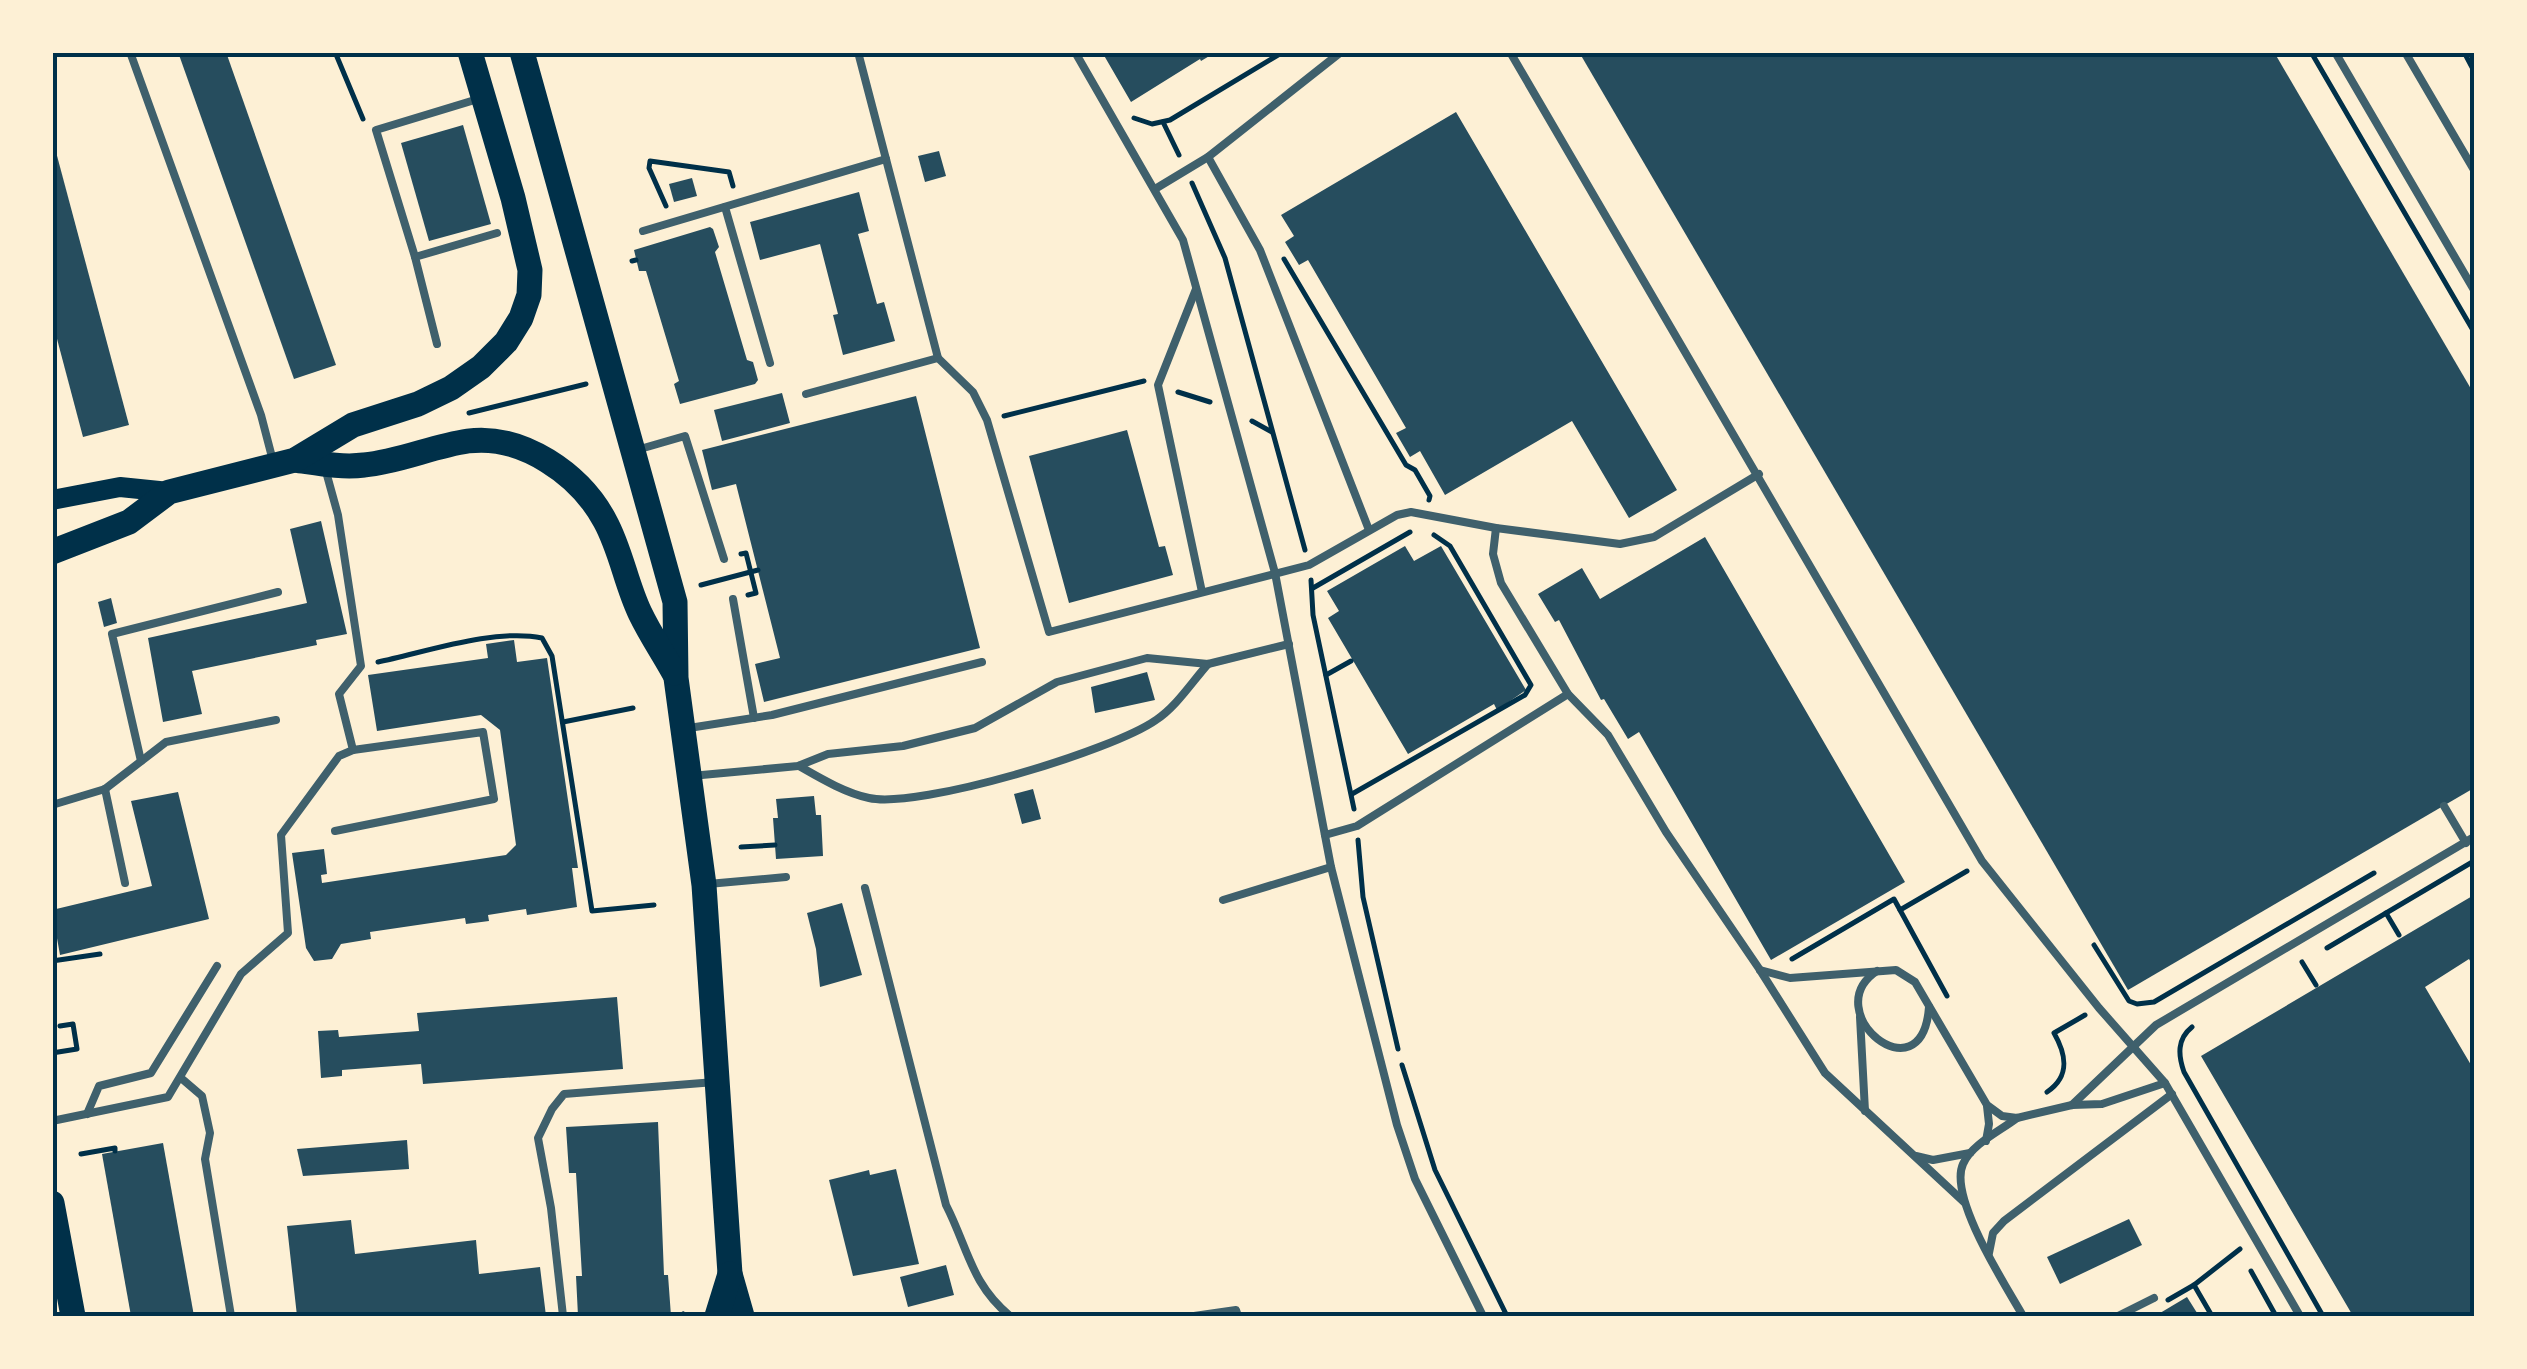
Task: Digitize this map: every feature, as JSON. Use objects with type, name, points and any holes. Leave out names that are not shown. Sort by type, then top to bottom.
[{"type":"main road","points":[[52,500],[120,487],[168,492],[285,462],[353,425],[418,404],[451,388],[481,367],[506,342],[529,295],[530,270],[522,227],[470,52]]},
{"type":"main road","points":[[522,52],[675,602],[676,678],[704,885],[730,1274],[742,1316]]},
{"type":"main road","points":[[285,462],[363,466],[466,441],[485,440],[523,448],[556,467],[590,498],[604,519],[638,610],[676,678]]},
{"type":"main road","points":[[52,552],[130,522],[168,492]]},
{"type":"main road","points":[[52,1203],[73,1316]]},
{"type":"main road","points":[[717,1316],[730,1274]]},
{"type":"lane","points":[[130,52],[261,415],[285,462]]},
{"type":"lane","points":[[858,52],[938,358],[973,392],[987,420],[1049,632],[1309,565],[1397,515],[1426,514],[1496,528],[1620,544],[1638,542],[1759,474]]},
{"type":"lane","points":[[1075,52],[1182,240],[1275,574],[1331,867],[1397,1126],[1415,1179],[1483,1316]]},
{"type":"lane","points":[[1154,189],[1208,158],[1341,52]]},
{"type":"lane","points":[[1510,52],[1982,860],[2099,1008],[2165,1082],[2300,1316]]},
{"type":"lane","points":[[2335,52],[2474,290]]},
{"type":"lane","points":[[2406,52],[2474,170]]},
{"type":"lane","points":[[438,344],[416,257],[376,130],[484,97]]},
{"type":"lane","points":[[1208,158],[1260,250],[1369,530]]},
{"type":"lane","points":[[643,231],[886,159]]},
{"type":"lane","points":[[725,207],[770,364]]},
{"type":"lane","points":[[416,257],[497,232]]},
{"type":"lane","points":[[1196,289],[1158,385],[1202,592]]},
{"type":"lane","points":[[806,394],[938,358]]},
{"type":"lane","points":[[635,450],[685,436],[724,559]]},
{"type":"lane","points":[[324,464],[338,516],[361,666],[339,694],[353,750]]},
{"type":"lane","points":[[1496,528],[1493,554],[1501,583],[1568,694],[1608,735],[1666,832],[1825,1074],[1964,1202]]},
{"type":"lane","points":[[142,761],[112,634],[278,592]]},
{"type":"lane","points":[[732,599],[754,718]]},
{"type":"lane","points":[[691,776],[798,766],[828,754],[902,746],[975,728],[1057,682],[1147,658],[1208,664],[1289,644]]},
{"type":"lane","points":[[684,729],[754,718],[982,662]]},
{"type":"lane","points":[[798,766],[869,798],[909,800],[928,796],[1072,758],[1125,739],[1160,718],[1208,664]]},
{"type":"lane","points":[[1325,835],[1356,826],[1568,694]]},
{"type":"lane","points":[[52,805],[104,790],[166,742],[276,720]]},
{"type":"lane","points":[[52,1121],[168,1097],[241,974],[288,933],[281,835],[339,756],[353,750],[483,732],[494,799],[334,831]]},
{"type":"lane","points":[[104,790],[125,883]]},
{"type":"lane","points":[[2072,1105],[2156,1025],[2470,840],[2444,806]]},
{"type":"lane","points":[[1223,900],[1331,867]]},
{"type":"lane","points":[[704,885],[786,877]]},
{"type":"lane","points":[[865,888],[946,1205],[978,1282],[1010,1316]]},
{"type":"lane","points":[[87,1114],[99,1086],[151,1073],[217,966]]},
{"type":"lane","points":[[1760,970],[1790,978],[1896,970],[1915,982],[1987,1105],[2002,1116],[2017,1118],[2072,1105],[2102,1104],[2165,1082]]},
{"type":"lane","points":[[1865,1111],[1858,996],[1864,979],[1877,971]]},
{"type":"lane","points":[[1859,1013],[1869,1033],[1884,1046],[1901,1049],[1918,1042],[1927,1028],[1929,1006]]},
{"type":"lane","points":[[180,1078],[202,1096],[210,1133],[205,1160],[231,1316]]},
{"type":"lane","points":[[563,1316],[551,1208],[538,1138],[552,1109],[564,1094],[720,1082]]},
{"type":"lane","points":[[1989,1253],[1993,1233],[2004,1221],[2172,1094]]},
{"type":"lane","points":[[1986,1141],[1987,1105]]},
{"type":"lane","points":[[1914,1155],[1933,1160],[1970,1153],[2017,1118]]},
{"type":"lane","points":[[1970,1153],[1959,1176],[1964,1202],[2023,1316]]},
{"type":"lane","points":[[2118,1316],[2154,1298]]},
{"type":"lane","points":[[1194,1316],[1236,1310],[1238,1316]]},
{"type":"path","points":[[335,52],[361,117],[376,130]]},
{"type":"path","points":[[1126,110],[1142,122],[1163,122],[1283,52]]},
{"type":"path","points":[[2311,52],[2474,332]]},
{"type":"path","points":[[2464,52],[2474,71]]},
{"type":"path","points":[[1163,122],[1225,258],[1309,565],[1313,616],[1352,794],[1363,897],[1417,1117],[1435,1170],[1506,1316]]},
{"type":"path","points":[[671,223],[667,192],[649,168],[650,161],[729,172],[739,202]]},
{"type":"path","points":[[1260,250],[1276,246],[1406,465],[1415,470],[1430,496],[1426,514]]},
{"type":"path","points":[[987,420],[1141,380],[1230,409],[1272,432]]},
{"type":"path","points":[[461,415],[586,384]]},
{"type":"path","points":[[1313,588],[1414,529],[1430,533],[1450,546],[1532,685],[1525,695],[1352,794]]},
{"type":"path","points":[[724,559],[746,553],[756,592],[732,599]]},
{"type":"path","points":[[361,666],[485,640],[524,634],[542,638],[552,656],[592,911],[654,905]]},
{"type":"path","points":[[1326,675],[1352,661]]},
{"type":"path","points":[[563,722],[633,708]]},
{"type":"path","points":[[742,847],[775,845]]},
{"type":"path","points":[[1900,910],[1982,860]]},
{"type":"path","points":[[2319,952],[2474,862]]},
{"type":"path","points":[[2094,944],[2122,994],[2137,1004],[2154,1002],[2388,864]]},
{"type":"path","points":[[1760,970],[1778,967],[1894,899],[1947,997]]},
{"type":"path","points":[[2386,913],[2399,935]]},
{"type":"path","points":[[52,961],[100,954]]},
{"type":"path","points":[[2287,971],[2302,962],[2316,985]]},
{"type":"path","points":[[2042,1095],[2054,1088],[2065,1068],[2062,1046],[2054,1033],[2122,994]]},
{"type":"path","points":[[52,1053],[77,1049],[73,1024],[60,1026]]},
{"type":"path","points":[[2195,1024],[2186,1032],[2179,1051],[2184,1072],[2324,1316]]},
{"type":"path","points":[[81,1154],[115,1151]]},
{"type":"path","points":[[2166,1301],[2276,1230]]},
{"type":"path","points":[[2248,1266],[2276,1316]]},
{"type":"path","points":[[2194,1286],[2212,1316]]},
{"type":"building","points":[[178,52],[226,52],[336,365],[294,379]]},
{"type":"building","points":[[1102,52],[1216,52],[1131,102]]},
{"type":"building","points":[[1579,52],[2274,52],[2474,394],[2474,788],[2128,990]]},
{"type":"building","points":[[1456,112],[1677,490],[1629,518],[1572,421],[1445,495],[1420,451],[1410,457],[1396,433],[1406,428],[1308,260],[1299,265],[1285,242],[1294,236],[1281,215]]},
{"type":"building","points":[[463,125],[491,224],[429,241],[401,143]]},
{"type":"building","points":[[52,137],[129,425],[83,437],[52,320]]},
{"type":"building","points":[[939,151],[946,176],[925,182],[918,156]]},
{"type":"building","points":[[692,178],[697,196],[674,202],[669,184]]},
{"type":"building","points":[[859,192],[869,231],[858,234],[877,304],[884,302],[895,341],[843,355],[833,315],[838,314],[820,244],[760,260],[750,222]]},
{"type":"building","points":[[710,227],[719,247],[715,252],[747,360],[753,362],[758,380],[680,404],[674,384],[679,381],[646,271],[639,271],[634,250]]},
{"type":"building","points":[[782,393],[790,423],[722,441],[714,410]]},
{"type":"building","points":[[916,396],[980,648],[764,702],[755,664],[780,658],[736,484],[712,490],[702,450]]},
{"type":"building","points":[[1127,430],[1159,547],[1165,546],[1173,575],[1069,603],[1029,456]]},
{"type":"building","points":[[321,521],[347,634],[316,640],[317,645],[192,671],[202,714],[163,722],[148,638],[307,603],[290,529]]},
{"type":"building","points":[[1705,537],[1905,882],[1771,960],[1639,732],[1628,739],[1604,699],[1601,700],[1559,620],[1555,622],[1538,594],[1582,568],[1600,599]]},
{"type":"building","points":[[1405,546],[1414,561],[1441,546],[1526,690],[1497,710],[1494,704],[1408,754],[1328,618],[1339,611],[1327,591]]},
{"type":"building","points":[[111,598],[117,623],[104,627],[98,602]]},
{"type":"building","points":[[514,640],[517,662],[547,658],[578,868],[572,868],[577,907],[527,915],[526,909],[488,915],[489,921],[466,924],[465,918],[370,932],[371,939],[341,944],[332,959],[314,961],[306,948],[292,853],[324,849],[327,874],[321,875],[322,883],[506,855],[516,845],[500,730],[481,715],[377,731],[368,675],[488,658],[486,644]]},
{"type":"building","points":[[1147,672],[1155,700],[1095,713],[1091,687]]},
{"type":"building","points":[[1033,789],[1041,819],[1022,824],[1014,794]]},
{"type":"building","points":[[178,792],[209,919],[60,955],[52,910],[152,886],[131,801]]},
{"type":"building","points":[[814,796],[816,815],[821,815],[823,856],[776,859],[776,799]]},
{"type":"building","points":[[2474,895],[2474,968],[2469,959],[2425,987],[2474,1070],[2474,1316],[2353,1316],[2201,1056]]},
{"type":"building","points":[[842,903],[862,975],[820,987],[807,913]]},
{"type":"building","points":[[617,997],[623,1069],[423,1084],[421,1064],[342,1070],[342,1076],[321,1078],[318,1031],[338,1030],[339,1037],[419,1031],[417,1013]]},
{"type":"building","points":[[658,1122],[664,1275],[668,1275],[671,1316],[578,1316],[576,1276],[582,1276],[576,1173],[569,1173],[566,1127]]},
{"type":"building","points":[[407,1140],[409,1169],[303,1176],[297,1149]]},
{"type":"building","points":[[163,1143],[194,1316],[131,1316],[102,1154]]},
{"type":"building","points":[[896,1169],[919,1264],[853,1276],[829,1180],[869,1170],[870,1175]]},
{"type":"building","points":[[2129,1219],[2142,1245],[2060,1284],[2047,1257]]},
{"type":"building","points":[[351,1220],[355,1254],[476,1240],[479,1274],[540,1267],[546,1316],[297,1316],[287,1226]]},
{"type":"building","points":[[946,1265],[954,1295],[908,1307],[900,1277]]},
{"type":"building","points":[[2187,1297],[2199,1316],[2155,1316]]}]
